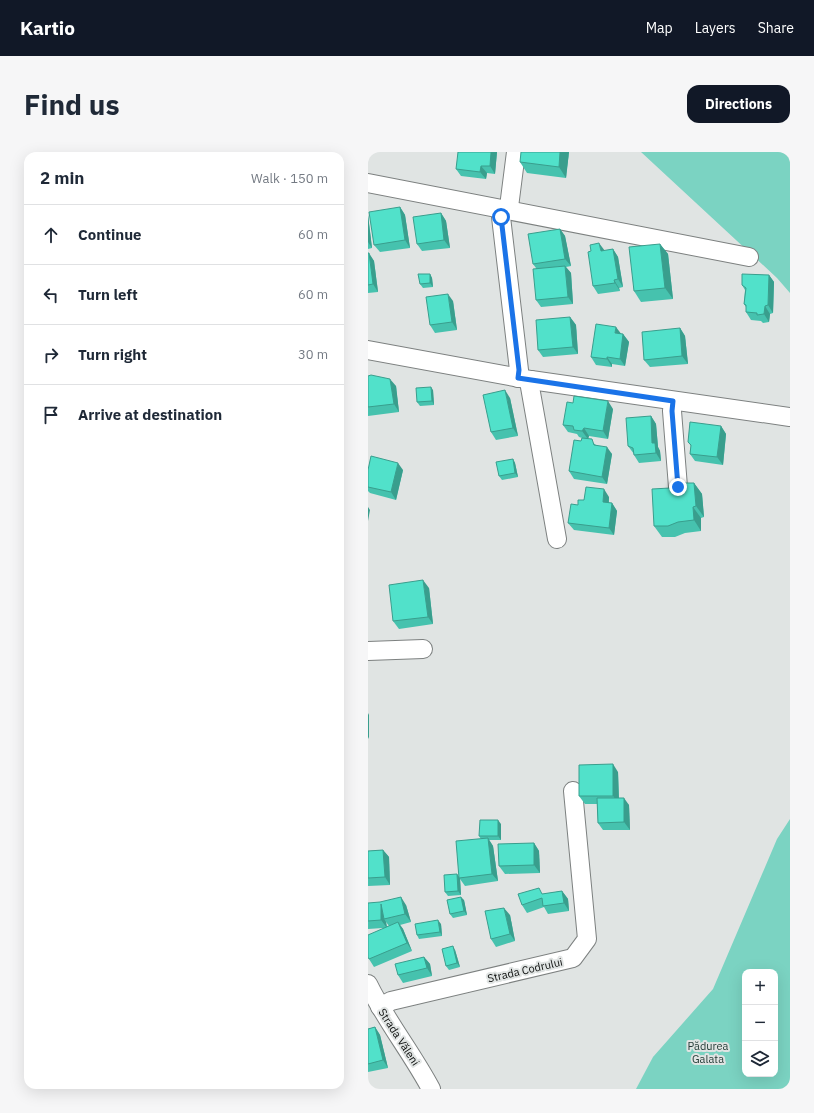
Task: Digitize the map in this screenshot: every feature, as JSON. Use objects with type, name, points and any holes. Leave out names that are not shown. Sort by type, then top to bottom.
[{"type":"street","points":[[516,152],[510,207],[501,217],[519,370],[530,387],[557,540]]},
{"type":"street","points":[[368,183],[749,257]]},
{"type":"street","points":[[368,350],[524,379],[790,417]]},
{"type":"street","points":[[673,401],[672,411],[678,487]]},
{"type":"street","points":[[368,651],[423,649]]},
{"type":"street","name":"Strada Codrului","points":[[380,1007],[391,1001],[573,958],[587,939],[573,791]]},
{"type":"street","name":"Strada Văleni","points":[[368,984],[380,1007],[431,1089]]},
{"type":"green space","points":[[641,152],[790,152],[790,293],[777,278]]},
{"type":"green space","name":"Pădurea Galata","points":[[790,819],[790,1089],[636,1089],[653,1057],[713,989],[777,839]]},
{"type":"building","points":[[458,152],[491,152],[490,166],[481,166],[480,172],[456,169]]},
{"type":"building","points":[[521,152],[560,152],[559,167],[520,162]]},
{"type":"building","points":[[400,207],[405,240],[374,245],[369,212]]},
{"type":"building","points":[[441,213],[444,240],[417,244],[413,217]]},
{"type":"building","points":[[560,229],[565,259],[533,264],[528,234]]},
{"type":"building","points":[[599,243],[601,251],[613,249],[618,279],[614,280],[615,283],[593,286],[588,252],[591,251],[590,245]]},
{"type":"building","points":[[660,244],[665,288],[634,291],[629,247]]},
{"type":"building","points":[[368,253],[373,284],[368,285]]},
{"type":"building","points":[[565,266],[568,297],[536,300],[533,269]]},
{"type":"building","points":[[418,274],[430,274],[430,283],[420,284]]},
{"type":"building","points":[[742,274],[769,275],[768,305],[765,306],[764,314],[757,315],[757,313],[746,312],[746,305],[744,304],[746,288],[742,285]]},
{"type":"building","points":[[448,294],[452,322],[430,325],[426,297]]},
{"type":"building","points":[[570,317],[573,347],[538,350],[536,320]]},
{"type":"building","points":[[596,324],[616,327],[615,333],[623,334],[620,359],[591,357]]},
{"type":"building","points":[[680,328],[682,356],[644,360],[642,332]]},
{"type":"building","points":[[371,375],[390,379],[394,404],[368,407],[368,376]]},
{"type":"building","points":[[431,387],[432,401],[417,402],[416,388]]},
{"type":"building","points":[[505,390],[513,428],[491,432],[483,395]]},
{"type":"building","points":[[574,396],[608,401],[603,431],[584,428],[582,431],[574,430],[573,426],[563,425],[567,402],[573,403]]},
{"type":"building","points":[[651,416],[652,443],[655,443],[656,453],[634,455],[633,448],[628,446],[626,418]]},
{"type":"building","points":[[690,422],[721,426],[717,457],[690,454],[691,445],[688,442]]},
{"type":"building","points":[[582,438],[592,439],[594,445],[607,447],[602,477],[569,471],[574,440],[581,441]]},
{"type":"building","points":[[371,456],[398,463],[391,492],[368,487],[368,470]]},
{"type":"building","points":[[513,459],[515,473],[499,476],[496,462]]},
{"type":"building","points":[[673,483],[694,483],[696,506],[693,507],[694,520],[678,522],[668,526],[654,526],[652,489],[670,488]]},
{"type":"building","points":[[586,487],[604,489],[603,502],[612,503],[609,528],[568,523],[571,504],[578,505],[578,500],[584,500]]},
{"type":"building","points":[[423,580],[428,617],[393,621],[389,585]]},
{"type":"building","points":[[613,764],[613,796],[579,796],[579,765]]},
{"type":"building","points":[[597,798],[624,798],[624,822],[598,823]]},
{"type":"building","points":[[480,820],[498,820],[498,836],[479,836]]},
{"type":"building","points":[[488,838],[492,874],[459,878],[456,841]]},
{"type":"building","points":[[534,843],[534,865],[499,866],[498,844]]},
{"type":"building","points":[[383,850],[385,877],[368,878],[368,851]]},
{"type":"building","points":[[457,874],[458,891],[445,892],[444,875]]},
{"type":"building","points":[[539,888],[542,894],[562,891],[564,903],[543,906],[542,898],[522,905],[518,894]]},
{"type":"building","points":[[401,897],[405,914],[384,919],[381,904],[381,920],[368,921],[368,903]]},
{"type":"building","points":[[461,897],[464,911],[450,914],[447,900]]},
{"type":"building","points":[[504,908],[510,934],[491,939],[485,911]]},
{"type":"building","points":[[438,920],[440,932],[417,935],[415,924]]},
{"type":"building","points":[[398,922],[407,943],[369,959],[368,935]]},
{"type":"building","points":[[453,946],[457,963],[446,966],[442,949]]},
{"type":"building","points":[[424,957],[427,968],[398,975],[395,964]]},
{"type":"building","points":[[375,1027],[383,1060],[368,1064],[368,1029]]},
{"type":"route","points":[[501,217],[519,370],[518,378],[673,401],[672,411],[678,487]]}]
